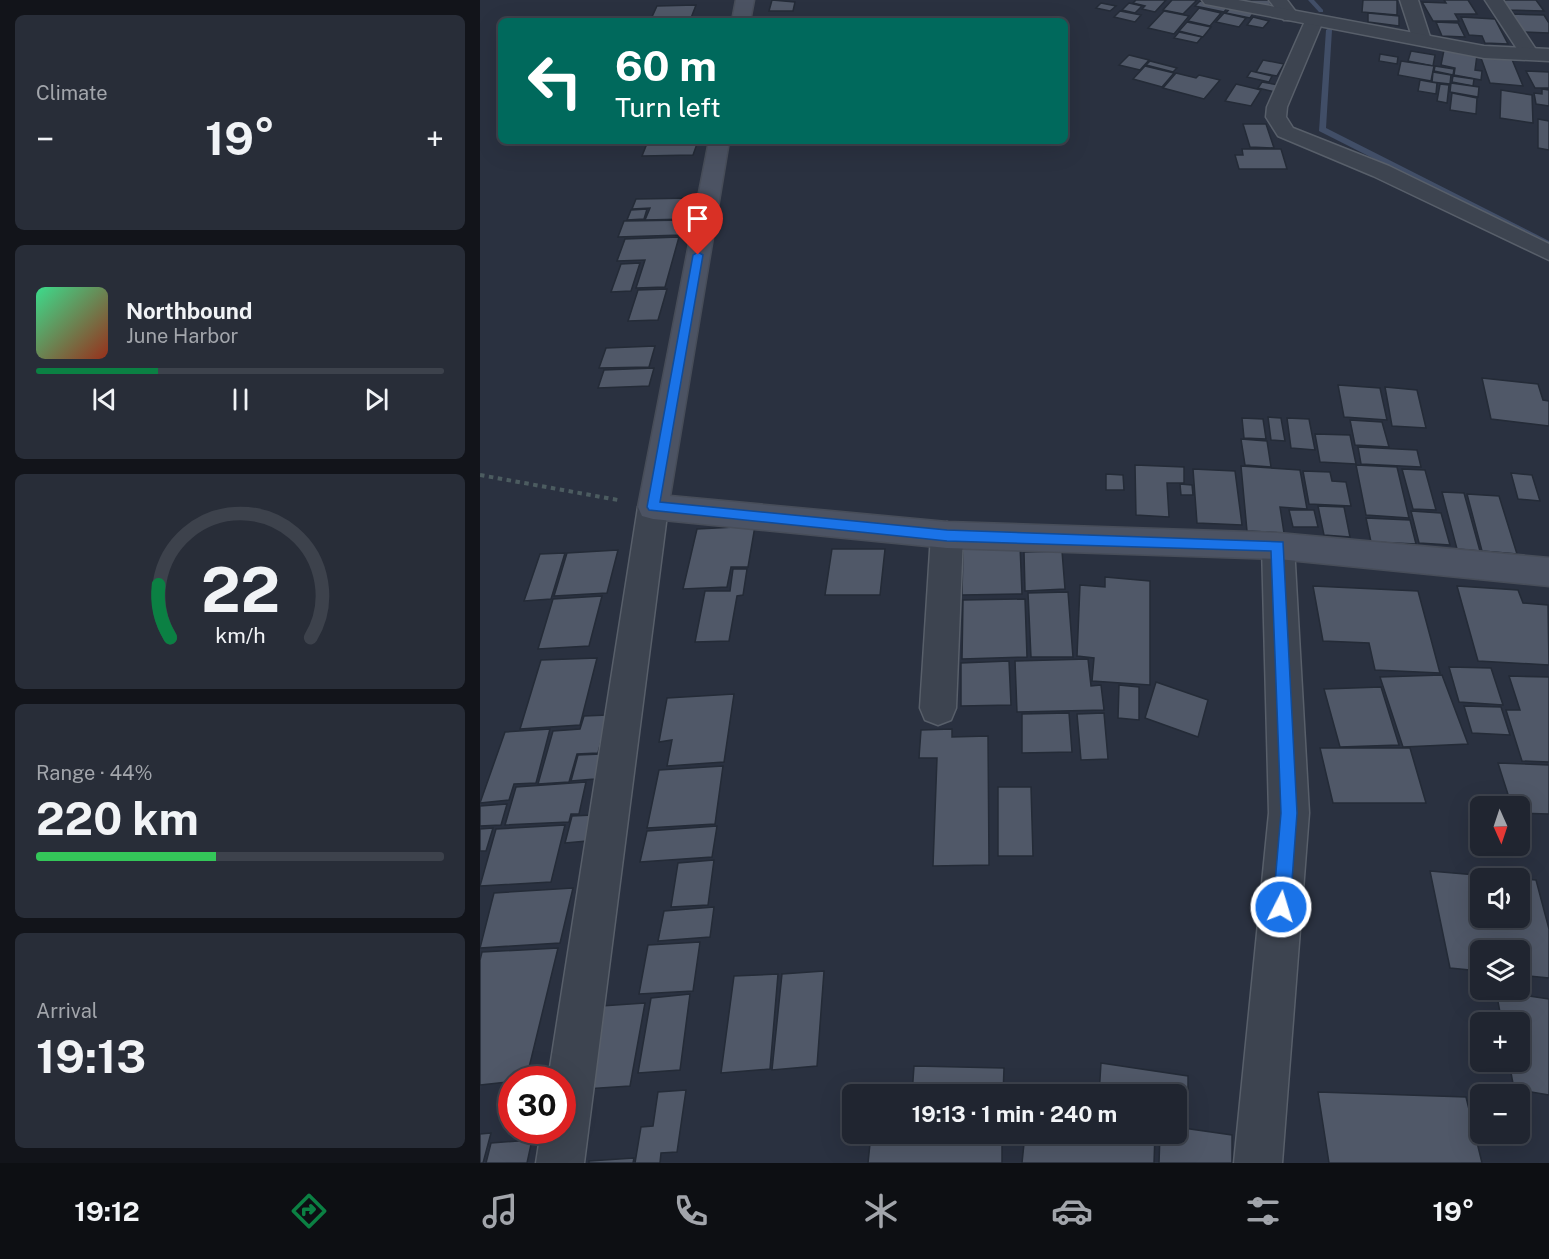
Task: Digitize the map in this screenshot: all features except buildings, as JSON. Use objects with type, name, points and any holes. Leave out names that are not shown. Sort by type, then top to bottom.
[{"type":"main road","points":[[742,18],[745,0]]},
{"type":"main road","points":[[718,144],[653,507],[947,536],[1278,546],[1549,572]]},
{"type":"street","points":[[1211,0],[1484,52],[1549,55]]},
{"type":"street","points":[[1278,0],[1290,16]]},
{"type":"street","points":[[1409,0],[1422,40]]},
{"type":"street","points":[[1494,0],[1530,54]]},
{"type":"street","points":[[1314,21],[1277,107],[1276,117],[1285,132],[1381,171],[1549,253]]},
{"type":"street","points":[[560,1163],[653,507]]},
{"type":"street","points":[[938,708],[947,536]]},
{"type":"street","points":[[1258,1163],[1289,813],[1278,546]]},
{"type":"path","points":[[480,475],[653,507]]},
{"type":"waterway","points":[[1311,0],[1321,11]]},
{"type":"waterway","points":[[1329,30],[1322,129],[1549,244]]},
{"type":"route","points":[[698,255],[653,507],[947,536],[1278,546],[1289,813],[1281,907]]}]
